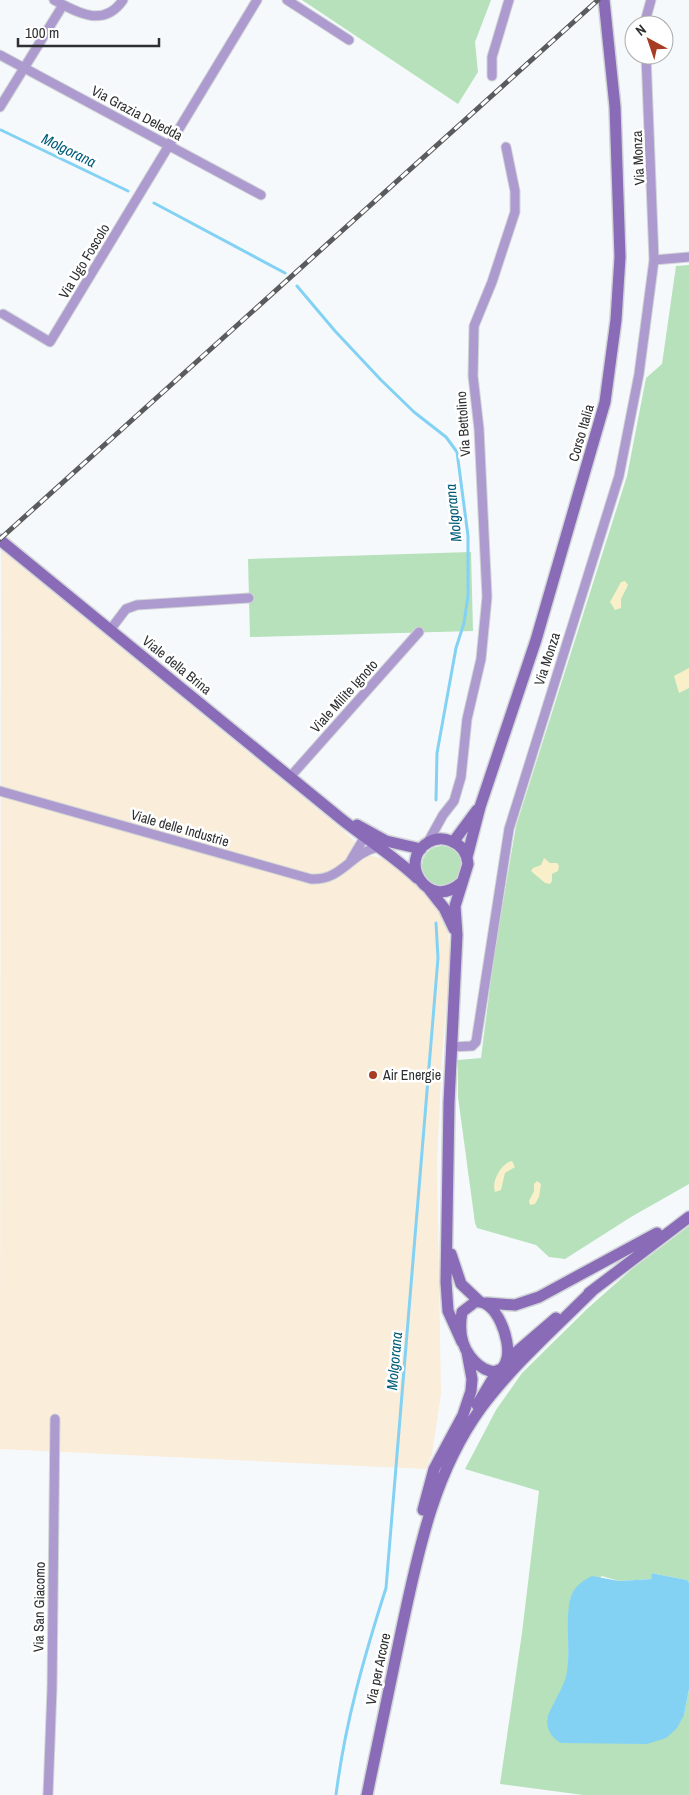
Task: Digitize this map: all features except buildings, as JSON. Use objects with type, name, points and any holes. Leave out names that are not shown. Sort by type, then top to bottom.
[{"type":"main road","name":"Corso Italia","points":[[467,857],[480,807],[536,640],[605,402],[616,320],[620,257],[620,217],[615,107],[604,0]]},
{"type":"main road","name":"Viale della Brina","points":[[0,540],[364,838],[382,844],[424,846]]},
{"type":"main road","points":[[457,935],[444,908],[419,879],[415,864],[424,846],[451,840],[480,807]]},
{"type":"main road","name":"Viale della Brina","points":[[334,813],[382,844],[419,879]]},
{"type":"main road","points":[[451,840],[460,846],[467,857],[468,871],[461,883],[455,906],[457,935],[451,1047],[447,1241],[448,1311],[464,1347],[482,1369],[488,1371],[502,1365]]},
{"type":"main road","points":[[429,889],[443,892],[450,891],[461,883]]},
{"type":"main road","points":[[418,1549],[438,1488],[478,1404],[502,1365],[534,1335],[689,1216]]},
{"type":"main road","points":[[418,1549],[421,1519],[433,1474],[463,1415],[471,1391],[472,1379],[460,1326],[462,1312],[470,1304],[483,1302],[515,1305],[539,1297],[689,1216]]},
{"type":"main road","points":[[447,1241],[458,1280],[464,1289],[493,1309],[500,1323],[506,1345],[502,1365]]},
{"type":"main road","points":[[458,1446],[481,1408],[510,1374],[593,1290]]},
{"type":"main road","name":"Via per Arcore","points":[[367,1795],[418,1549]]},
{"type":"street","points":[[54,0],[89,15],[100,16],[111,14],[123,0]]},
{"type":"street","points":[[170,146],[258,0]]},
{"type":"street","points":[[288,0],[349,40]]},
{"type":"street","points":[[492,76],[492,57],[509,0]]},
{"type":"street","points":[[647,15],[651,0]]},
{"type":"street","points":[[0,107],[63,5]]},
{"type":"street","name":"Via Grazia Deledda","points":[[0,56],[260,195]]},
{"type":"street","name":"Via Monza","points":[[451,1047],[472,1046],[476,1042],[509,829],[619,476],[639,374],[654,260],[646,65]]},
{"type":"street","name":"Via Ugo Foscolo","points":[[3,314],[50,342],[170,146]]},
{"type":"street","name":"Via Bettolino","points":[[424,846],[454,801],[461,777],[465,735],[481,659],[487,597],[479,429],[474,376],[474,326],[492,282],[515,212],[515,191],[506,147]]},
{"type":"street","points":[[654,260],[689,257]]},
{"type":"street","points":[[110,630],[126,610],[137,605],[249,598]]},
{"type":"street","name":"Viale Milite Ignoto","points":[[290,778],[419,632]]},
{"type":"street","name":"Viale delle Industrie","points":[[0,791],[311,879],[323,880],[336,874],[368,850],[382,844]]},
{"type":"street","points":[[440,820],[442,829],[451,840]]},
{"type":"street","name":"Viale delle Industrie","points":[[349,864],[364,838]]},
{"type":"street","name":"Via San Giacomo","points":[[48,1795],[52,1683],[55,1419]]},
{"type":"shaded area","points":[[1,550],[344,831],[368,855],[384,859],[403,871],[439,908],[448,927],[450,962],[442,1056],[437,1163],[441,1394],[432,1454],[426,1469],[0,1449]]},
{"type":"green space","points":[[302,0],[491,0],[475,42],[478,72],[458,104]]},
{"type":"green space","points":[[689,265],[689,1184],[631,1217],[565,1259],[549,1257],[536,1245],[477,1228],[458,1097],[458,1060],[481,1058],[494,955],[516,826],[627,476],[646,378],[662,364],[676,266]]},
{"type":"green space","points":[[471,552],[473,631],[250,637],[248,559]]},
{"type":"green space","points":[[446,846],[453,849],[459,855],[462,866],[461,874],[453,883],[446,886],[438,886],[431,883],[423,874],[422,862],[425,855],[434,847]]},
{"type":"green space","points":[[689,1226],[689,1583],[687,1580],[651,1573],[653,1579],[619,1581],[602,1576],[570,1603],[568,1670],[563,1688],[547,1719],[548,1725],[684,1715],[689,1689],[689,1795],[583,1795],[500,1784],[522,1633],[539,1491],[465,1469],[496,1410],[522,1373],[587,1309],[632,1269]]},
{"type":"sand","points":[[625,581],[628,585],[621,599],[621,608],[615,610],[610,602],[621,582]]},
{"type":"sand","points":[[689,668],[689,688],[679,693],[674,676]]},
{"type":"sand","points":[[544,858],[550,863],[557,863],[559,866],[558,871],[552,874],[550,884],[545,883],[531,871],[533,868],[541,865]]},
{"type":"sand","points":[[512,1161],[515,1167],[505,1173],[501,1190],[495,1192],[494,1183],[498,1174],[504,1165]]},
{"type":"sand","points":[[537,1181],[541,1184],[539,1197],[535,1204],[530,1205],[529,1201],[534,1191],[534,1184]]},
{"type":"water","points":[[651,1573],[687,1580],[689,1583],[689,1689],[684,1715],[677,1728],[666,1738],[647,1744],[561,1743],[551,1734],[547,1721],[566,1678],[568,1662],[568,1611],[572,1594],[580,1583],[592,1576],[619,1581],[652,1579]]},
{"type":"waterway","name":"Molgorana","points":[[1,130],[128,191]]},
{"type":"waterway","name":"Molgorana","points":[[154,203],[285,273]]},
{"type":"waterway","name":"Molgorana","points":[[297,286],[335,331],[381,380],[414,412],[446,437],[457,452],[468,536],[468,596],[464,623],[456,648],[437,753],[436,800]]},
{"type":"waterway","name":"Molgorana","points":[[336,1795],[356,1690],[386,1588],[438,958],[436,923]]},
{"type":"railway","points":[[0,539],[598,0]]},
{"type":"place","name":"Air Energie","points":[[373,1075]]}]
